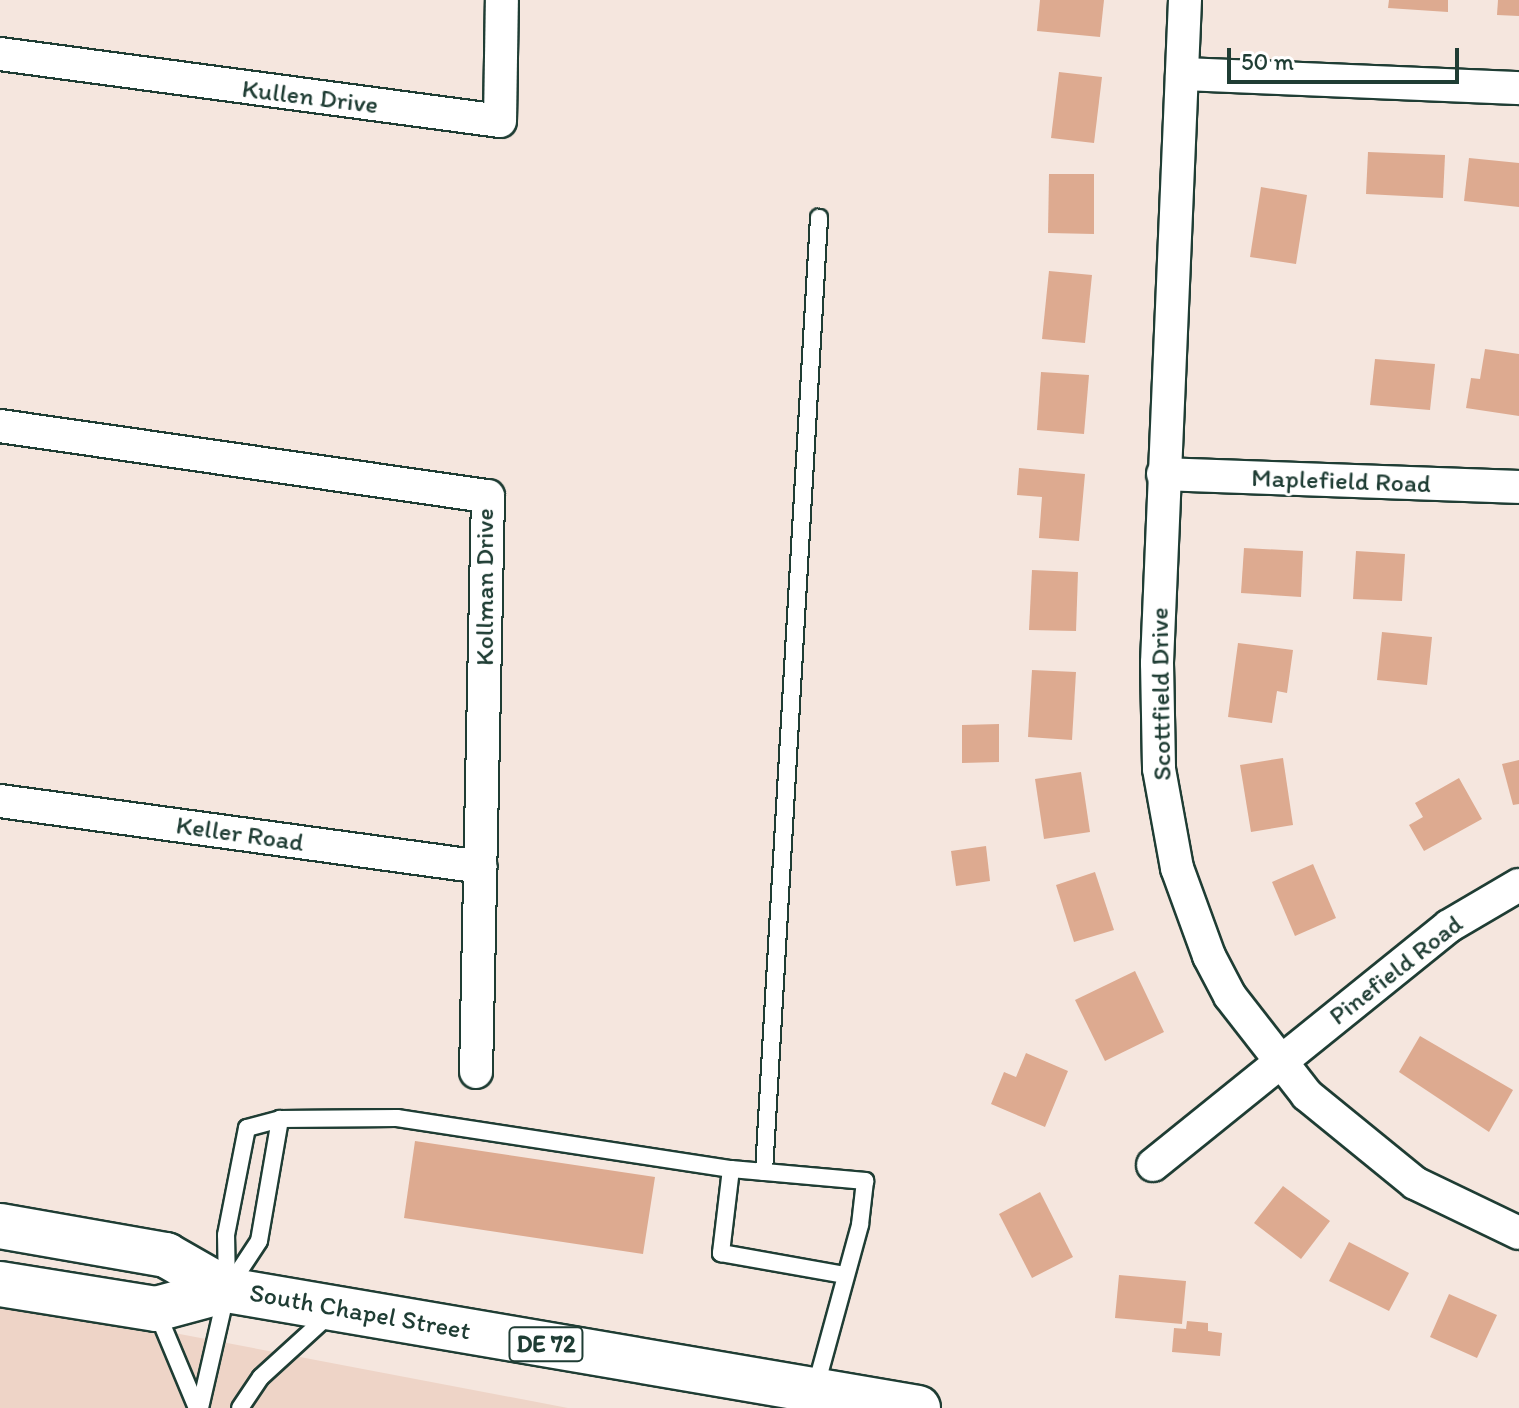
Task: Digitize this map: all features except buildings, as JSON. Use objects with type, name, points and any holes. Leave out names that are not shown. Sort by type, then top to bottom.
[{"type":"main road","name":"South Chapel Street","points":[[0,1226],[166,1255],[227,1290],[918,1408]]},
{"type":"main road","name":"South Chapel Street","points":[[0,1284],[156,1309],[227,1290]]},
{"type":"street","name":"Kullen Drive","points":[[0,54],[500,121],[502,0]]},
{"type":"street","name":"Scottfield Drive","points":[[1185,0],[1163,474],[1156,714],[1167,822],[1177,868],[1209,956],[1230,996],[1279,1063],[1379,1159],[1451,1204],[1519,1233]]},
{"type":"street","points":[[1182,74],[1519,88]]},
{"type":"street","name":"Kollman Drive","points":[[0,426],[488,496],[476,1072]]},
{"type":"street","name":"Maplefield Road","points":[[1163,474],[1519,487]]},
{"type":"street","name":"Keller Road","points":[[0,801],[480,867]]},
{"type":"street","name":"Pinefield Road","points":[[1153,1165],[1449,926],[1519,885]]},
{"type":"lane","points":[[764,1172],[819,218]]},
{"type":"lane","points":[[227,1290],[259,1241],[280,1119]]},
{"type":"lane","points":[[198,1408],[227,1290],[226,1235],[247,1128],[280,1119],[409,1119],[731,1169],[865,1181],[860,1225],[815,1390]]},
{"type":"lane","points":[[731,1169],[721,1253],[844,1275]]},
{"type":"lane","points":[[240,1408],[261,1377],[336,1308]]},
{"type":"lane","points":[[156,1309],[198,1408]]},
{"type":"shaded area","points":[[0,1303],[111,1321],[568,1408],[0,1408]]}]
